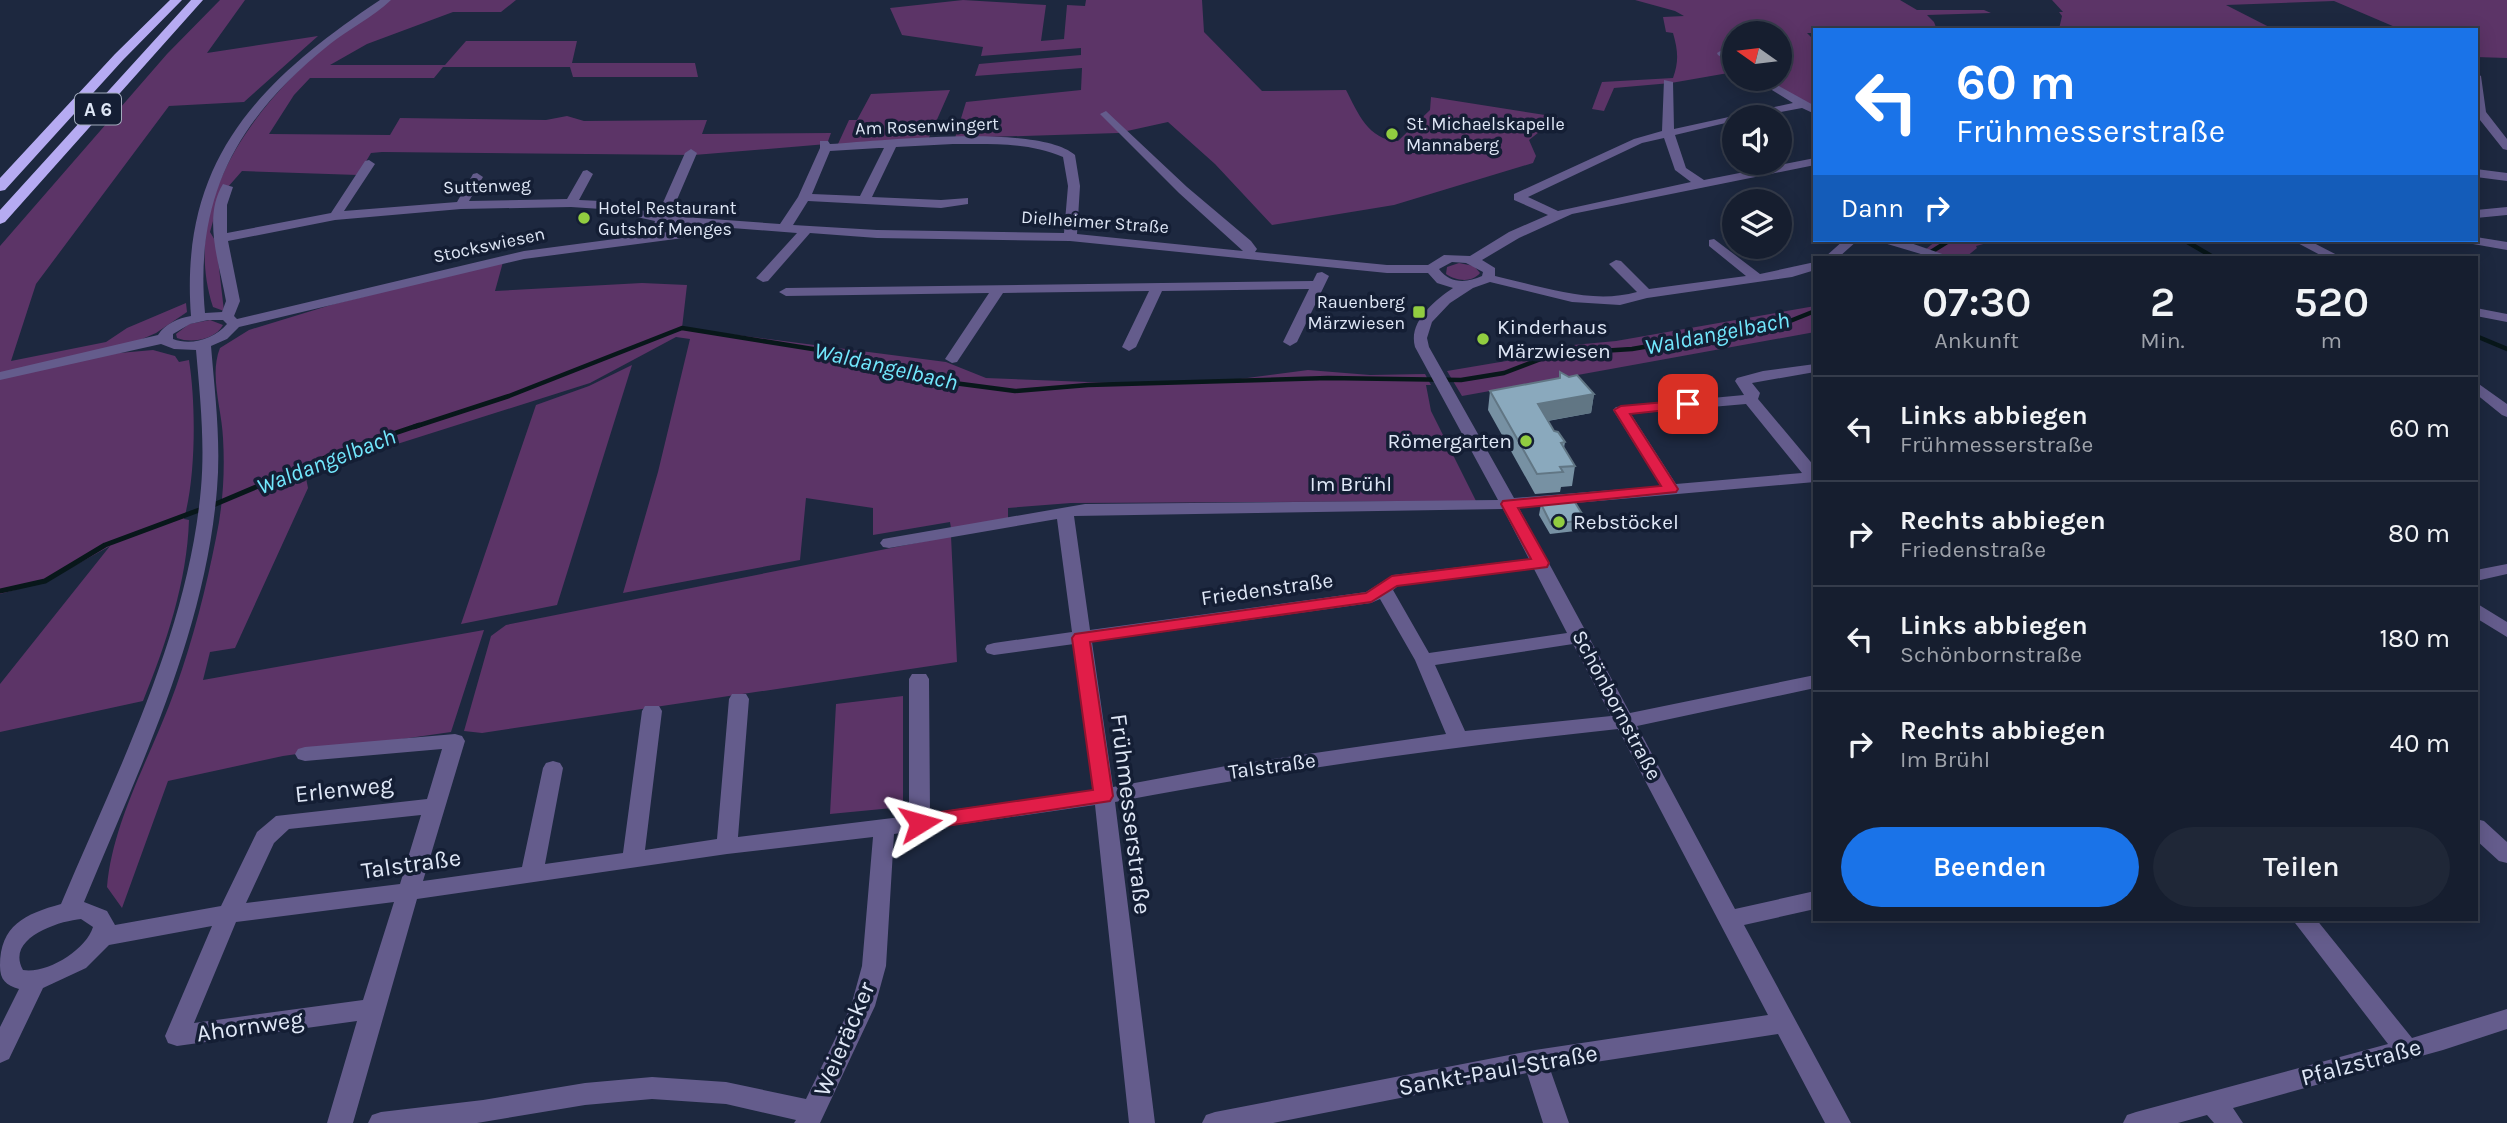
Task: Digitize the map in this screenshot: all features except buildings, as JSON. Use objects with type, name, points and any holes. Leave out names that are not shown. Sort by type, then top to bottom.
[{"type":"highway","name":"A 6","points":[[0,187],[119,57],[176,0]]},
{"type":"highway","name":"A 6","points":[[0,219],[197,0]]},
{"type":"street","points":[[198,317],[197,245],[202,214],[232,144],[248,120],[296,68],[345,27],[386,0]]},
{"type":"street","points":[[1668,82],[1668,133],[1681,170],[1702,184]]},
{"type":"street","points":[[1779,91],[1813,110]]},
{"type":"street","points":[[2478,94],[2480,112],[2507,147]]},
{"type":"street","points":[[1551,212],[1518,197],[1638,141],[1725,119],[1802,105]]},
{"type":"street","points":[[1106,114],[1190,197],[1246,244],[1250,248],[1248,254]]},
{"type":"street","name":"Am Rosenwingert","points":[[804,197],[825,146],[999,139],[1060,148],[1069,155],[1074,186],[1070,237]]},
{"type":"street","points":[[865,199],[891,145]]},
{"type":"street","points":[[653,236],[665,219],[691,153]]},
{"type":"street","name":"Dielheimer Straße","points":[[755,226],[877,234],[1070,237],[1329,263],[1432,269],[1434,264],[1451,258],[1472,260],[1551,212],[1813,161]]},
{"type":"street","points":[[335,216],[369,164]]},
{"type":"street","points":[[2478,173],[2507,177]]},
{"type":"street","points":[[571,203],[587,174]]},
{"type":"street","points":[[461,205],[477,177]]},
{"type":"street","points":[[166,338],[172,344],[180,346],[203,343],[228,332],[233,301],[219,220],[223,194],[227,187]]},
{"type":"street","points":[[784,228],[804,197],[941,204],[964,201]]},
{"type":"street","name":"Suttenweg","points":[[221,238],[335,216],[461,205],[601,205],[665,219],[755,226]]},
{"type":"street","points":[[2478,214],[2507,211]]},
{"type":"street","name":"Stockswiesen","points":[[231,316],[524,255],[653,236],[755,226]]},
{"type":"street","points":[[763,278],[807,229]]},
{"type":"street","points":[[1832,256],[1847,242]]},
{"type":"street","points":[[1896,242],[1941,256]]},
{"type":"street","points":[[2302,242],[2332,256]]},
{"type":"street","points":[[1714,243],[1758,279]]},
{"type":"street","points":[[2473,246],[2507,246]]},
{"type":"street","points":[[1472,260],[1484,264],[1490,271],[1488,278],[1557,296],[1595,301],[1620,301],[1646,294],[1792,273],[1813,267]]},
{"type":"street","points":[[1290,342],[1329,263]]},
{"type":"street","points":[[1616,264],[1646,294]]},
{"type":"street","points":[[1432,269],[1435,277],[1449,288]]},
{"type":"street","name":"Schönbornstraße","points":[[1488,278],[1449,288],[1425,323],[1420,337],[1422,347],[1541,563],[1838,1123]]},
{"type":"street","points":[[786,292],[1318,285]]},
{"type":"street","points":[[1129,346],[1157,286]]},
{"type":"street","points":[[952,359],[1000,288]]},
{"type":"street","points":[[2478,312],[2507,318]]},
{"type":"street","points":[[166,338],[168,331],[175,326],[198,317],[231,316]]},
{"type":"street","points":[[0,376],[166,338]]},
{"type":"street","points":[[69,911],[153,712],[187,615],[204,529],[209,481],[209,384],[203,343]]},
{"type":"street","points":[[1750,399],[1752,393],[1742,382],[1763,375],[1813,368]]},
{"type":"street","points":[[2478,388],[2507,412]]},
{"type":"street","points":[[1750,399],[1813,476]]},
{"type":"street","points":[[1671,489],[1621,410],[1750,399]]},
{"type":"street","name":"Im Brühl","points":[[889,543],[1085,509],[1509,504],[1813,477]]},
{"type":"street","name":"Frühmesserstraße","points":[[1065,512],[1104,796],[1142,1123]]},
{"type":"street","name":"Friedenstraße","points":[[994,649],[1371,597],[1392,581],[1541,563]]},
{"type":"street","points":[[2478,576],[2507,569]]},
{"type":"street","points":[[1383,588],[1424,660],[1458,739]]},
{"type":"street","points":[[2478,609],[2507,631]]},
{"type":"street","points":[[1424,660],[1580,637]]},
{"type":"street","points":[[919,679],[920,823]]},
{"type":"street","name":"Talstraße","points":[[102,937],[228,914],[408,892],[727,846],[920,823],[1458,739],[1626,722],[1813,681]]},
{"type":"street","points":[[727,846],[739,698]]},
{"type":"street","points":[[633,859],[652,711]]},
{"type":"street","points":[[305,754],[455,741],[372,1009],[340,1123]]},
{"type":"street","points":[[532,873],[553,768]]},
{"type":"street","name":"Erlenweg","points":[[228,914],[244,886],[265,838],[283,822],[436,806]]},
{"type":"street","name":"Weieräcker","points":[[809,1118],[863,1006],[874,966],[884,828]]},
{"type":"street","points":[[2478,829],[2507,855]]},
{"type":"street","points":[[1729,919],[1813,900]]},
{"type":"street","points":[[69,911],[94,913],[101,919],[104,927],[102,937],[83,959],[69,969],[35,981],[9,978],[2,971],[3,950],[14,939],[33,925],[69,911]]},
{"type":"street","name":"Ahornweg","points":[[228,914],[177,1036],[372,1009]]},
{"type":"street","points":[[2305,921],[2407,1050]]},
{"type":"street","points":[[0,1052],[35,981]]},
{"type":"street","name":"Pfalzstraße","points":[[2136,1123],[2407,1050],[2507,1018]]},
{"type":"street","name":"Sankt-Paul-Straße","points":[[1214,1123],[1535,1061],[1783,1023]]},
{"type":"street","points":[[1535,1061],[1556,1123]]},
{"type":"street","points":[[382,1123],[483,1111],[585,1094],[652,1088],[726,1093],[809,1118]]},
{"type":"street","points":[[2213,1103],[2230,1123]]},
{"type":"shaded area","points":[[220,0],[245,0],[207,53],[318,36],[244,102],[169,106],[36,284],[11,361],[106,342],[127,328],[186,303],[187,312],[156,333],[108,354],[153,350],[175,356],[179,362],[189,360],[194,440],[191,482],[184,519],[189,520],[180,589],[167,635],[143,701],[0,732],[0,684],[110,546],[47,581],[0,594],[0,246],[167,54]]},
{"type":"shaded area","points":[[390,0],[516,0],[501,12],[453,12],[367,44],[330,65],[445,65],[466,41],[577,41],[572,63],[695,63],[698,77],[573,77],[570,67],[443,67],[434,78],[310,78],[294,95],[269,134],[390,135],[400,118],[546,120],[567,116],[584,121],[707,120],[702,134],[831,133],[827,144],[694,155],[382,152],[371,153],[358,175],[242,171],[220,196],[210,232],[216,242],[224,311],[213,307],[205,269],[206,232],[214,197],[229,162],[248,130],[297,72],[332,41]]},
{"type":"shaded area","points":[[963,0],[1046,5],[1041,41],[1064,39],[1067,5],[1085,6],[1086,0],[1202,0],[1204,32],[1262,91],[1346,90],[1365,124],[1379,136],[1398,141],[1430,110],[1431,97],[1558,117],[1529,140],[1536,156],[1533,163],[1394,205],[1272,225],[1215,164],[1168,122],[1118,133],[955,138],[966,102],[1081,90],[1082,68],[975,76],[979,64],[1081,55],[1081,48],[981,56],[983,47],[902,35],[890,8]]},
{"type":"shaded area","points":[[1635,0],[1900,0],[1917,10],[1984,10],[1991,13],[1927,15],[1936,28],[1813,28],[1813,33],[1807,33],[1813,39],[1813,108],[1784,91],[1792,91],[1792,21],[1722,21],[1722,74],[1671,83],[1614,88],[1604,111],[1592,109],[1602,82],[1673,78],[1677,61],[1676,45],[1673,33],[1666,32],[1663,17],[1684,16]]},
{"type":"shaded area","points":[[2052,0],[2507,0],[2507,58],[2478,57],[2478,28],[2397,28],[2334,1],[2226,5],[2271,28],[2059,28],[2062,16],[2059,12],[2063,12]]},
{"type":"shaded area","points":[[950,90],[928,140],[838,144],[849,120],[857,120],[871,94]]},
{"type":"shaded area","points":[[1935,242],[1991,242],[1976,246],[1967,256],[1917,256]]},
{"type":"shaded area","points":[[503,262],[495,291],[642,283],[687,285],[682,328],[946,362],[986,378],[1114,383],[1224,381],[1308,370],[1370,375],[1425,374],[1431,385],[1426,385],[1431,411],[1476,501],[1071,503],[1008,508],[1008,518],[951,528],[950,522],[873,535],[873,508],[806,498],[800,560],[623,593],[658,472],[690,339],[676,337],[590,383],[394,445],[306,478],[308,488],[235,648],[210,652],[203,680],[484,630],[451,732],[283,756],[168,781],[122,908],[107,887],[117,836],[182,669],[203,595],[218,526],[224,463],[216,381],[220,348],[249,330],[334,304]]},
{"type":"shaded area","points":[[1459,263],[1474,266],[1480,273],[1464,280],[1446,274],[1447,267]]},
{"type":"shaded area","points":[[1813,306],[1813,332],[1462,396],[1447,371],[1524,358],[1541,348],[1616,341]]},
{"type":"shaded area","points":[[210,320],[223,325],[215,334],[196,340],[177,338],[176,334],[189,324]]},
{"type":"shaded area","points":[[632,365],[557,605],[461,624],[536,405],[589,386]]},
{"type":"shaded area","points":[[951,536],[957,662],[482,733],[464,731],[491,636],[506,625]]},
{"type":"shaded area","points":[[903,696],[903,807],[830,814],[836,704]]},
{"type":"waterway","name":"Waldangelbach","points":[[1925,256],[1947,242]]},
{"type":"waterway","name":"Waldangelbach","points":[[2187,242],[2211,256]]},
{"type":"waterway","name":"Waldangelbach","points":[[414,427],[509,396],[682,328],[819,350],[954,383],[1015,391],[1088,385],[1328,378],[1461,380],[1504,373],[1554,354],[1632,349],[1785,323],[1813,312]]},
{"type":"waterway","name":"Waldangelbach","points":[[2478,337],[2507,349]]},
{"type":"waterway","name":"Waldangelbach","points":[[211,506],[339,452],[419,425]]},
{"type":"waterway","name":"Waldangelbach","points":[[0,591],[45,581],[105,545],[202,509]]},
{"type":"place","name":"St. Michaelskapelle Mannaberg","points":[[1392,134]]},
{"type":"place","name":"Hotel Restaurant Gutshof Menges","points":[[584,218]]},
{"type":"place","name":"Rauenberg Märzwiesen","points":[[1419,312]]},
{"type":"place","name":"Kinderhaus Märzwiesen","points":[[1483,339]]},
{"type":"place","name":"Römergarten","points":[[1526,441]]},
{"type":"place","name":"Rebstöckel","points":[[1559,522]]},
{"type":"route","points":[[920,823],[1104,796],[1081,638],[1371,597],[1392,581],[1541,563],[1509,504],[1671,489],[1621,410],[1688,404]]}]
